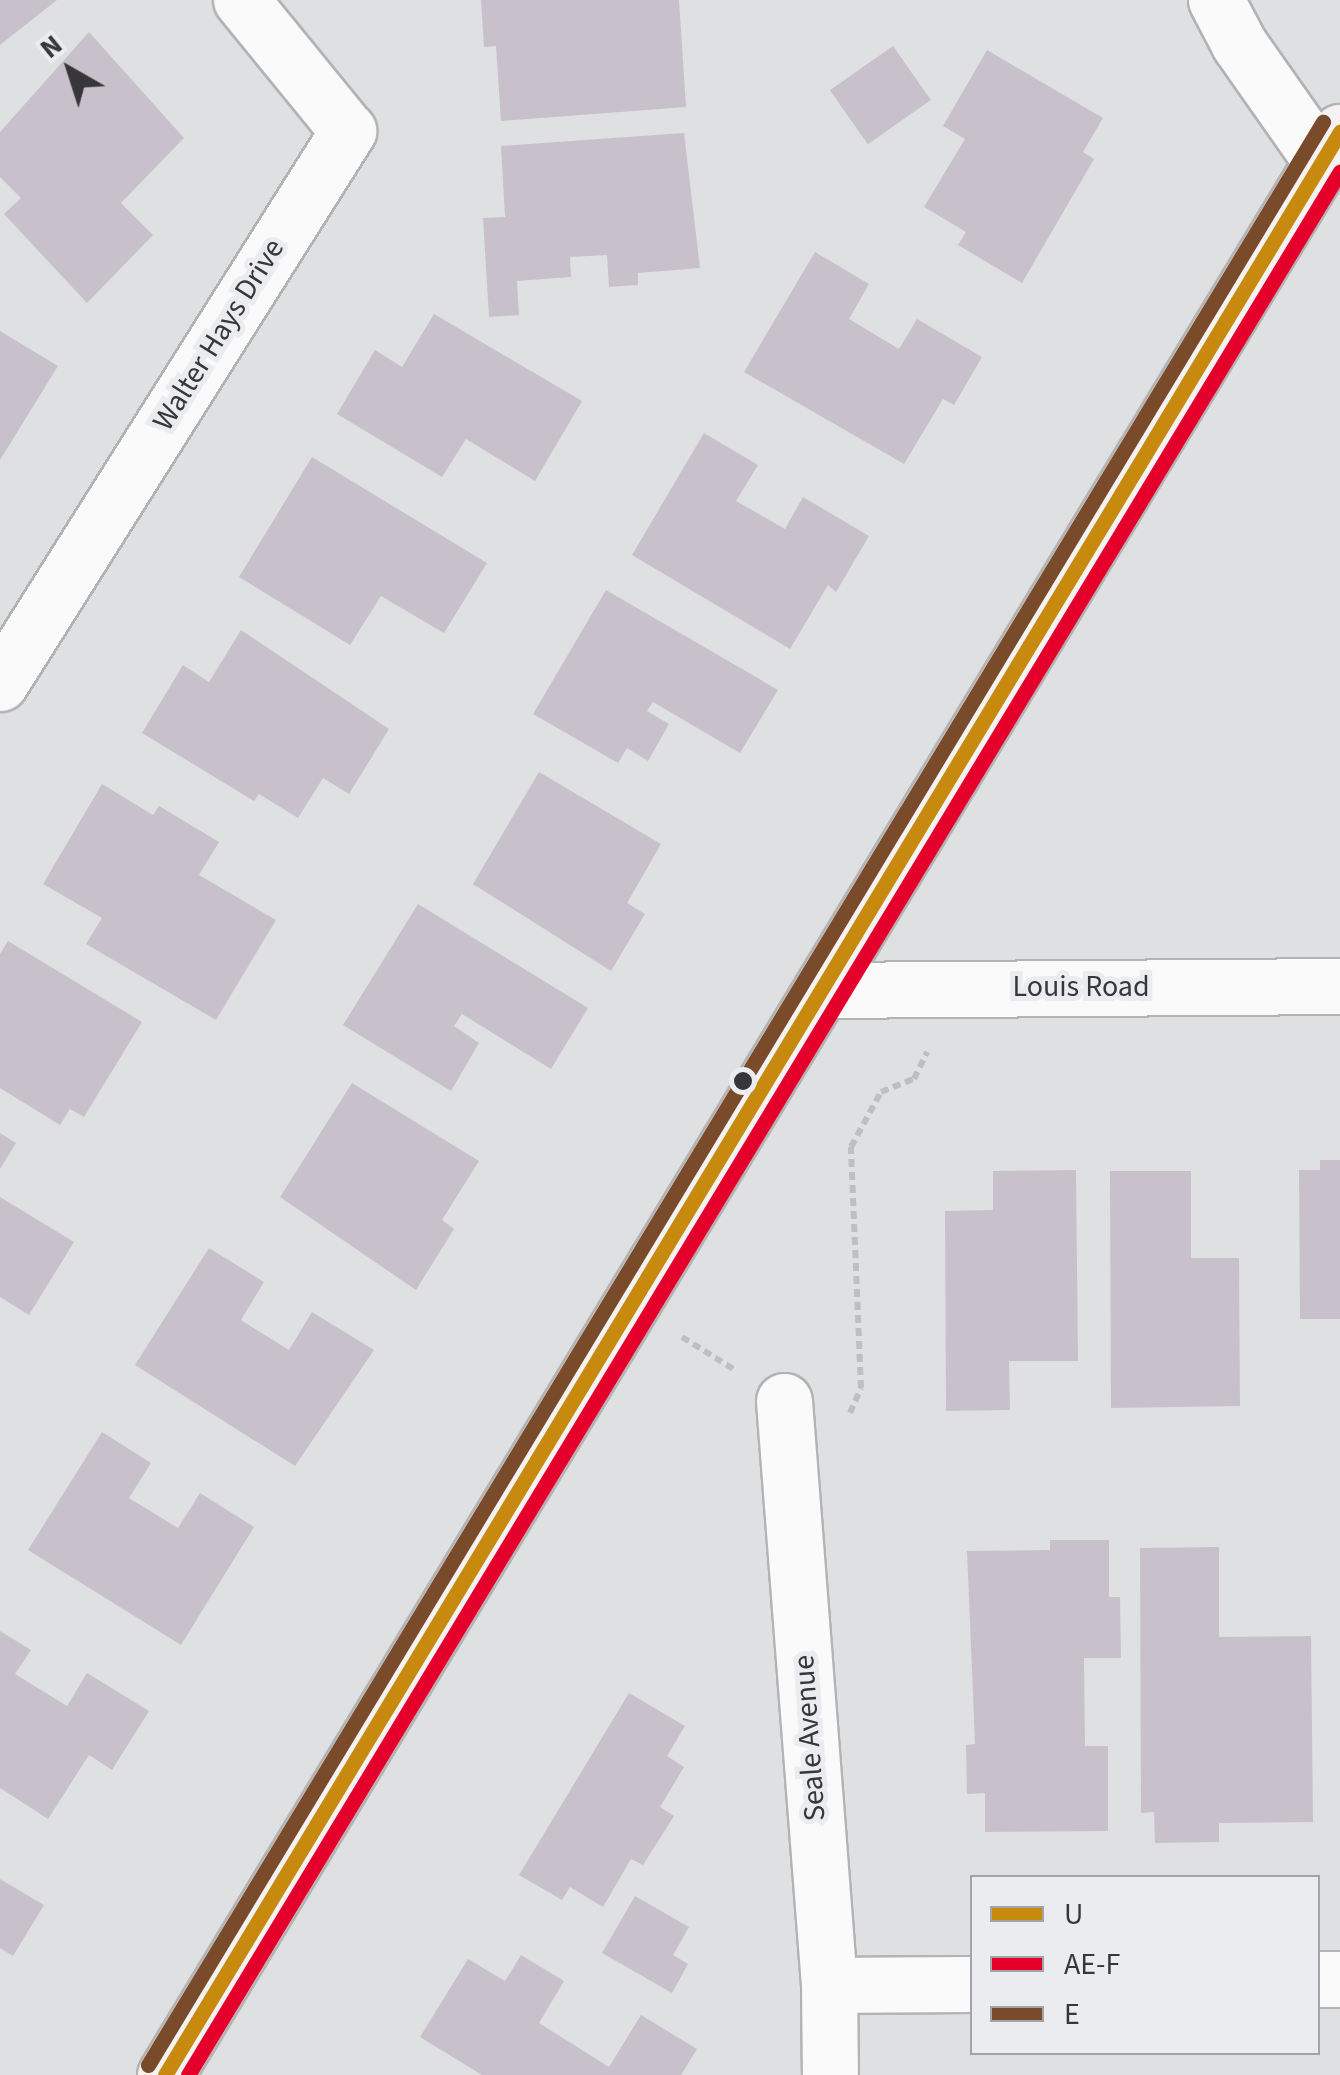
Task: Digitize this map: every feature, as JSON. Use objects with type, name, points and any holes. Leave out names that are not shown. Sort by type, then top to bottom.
[{"type":"main road","points":[[164,2075],[1331,147]]},
{"type":"street","name":"Walter Hays Drive","points":[[0,683],[348,131],[241,0]]},
{"type":"street","points":[[1216,0],[1238,44],[1331,147]]},
{"type":"street","name":"Louis Road","points":[[822,990],[1340,986]]},
{"type":"street","name":"Seale Avenue","points":[[784,1401],[829,1985],[830,2075]]},
{"type":"street","points":[[829,1985],[970,1984]]},
{"type":"path","points":[[630,1304],[825,1423],[855,1408],[861,1388],[851,1147],[881,1092],[914,1079]]},
{"type":"building","points":[[0,0],[57,0],[0,45]]},
{"type":"building","points":[[481,0],[679,0],[686,107],[501,121],[496,46],[484,47]]},
{"type":"building","points":[[89,32],[184,138],[121,203],[153,235],[87,303],[4,214],[21,198],[0,177],[0,132]]},
{"type":"building","points":[[893,46],[931,100],[868,144],[830,90]]},
{"type":"building","points":[[987,50],[1103,118],[1083,152],[1094,159],[1022,283],[958,245],[966,232],[924,207],[965,139],[943,126]]},
{"type":"building","points":[[684,133],[700,268],[638,273],[638,285],[609,287],[607,255],[570,257],[571,277],[517,281],[519,315],[489,317],[483,218],[505,217],[501,146]]},
{"type":"building","points":[[815,252],[869,284],[849,319],[899,349],[917,319],[982,357],[954,405],[943,399],[904,464],[744,372]]},
{"type":"building","points":[[434,314],[582,401],[535,481],[466,439],[442,477],[337,414],[375,350],[402,367]]},
{"type":"building","points":[[0,331],[58,366],[0,460]]},
{"type":"building","points":[[704,433],[758,465],[736,501],[785,529],[803,497],[869,536],[836,592],[828,585],[790,649],[632,555]]},
{"type":"building","points":[[312,457],[487,563],[444,633],[381,596],[350,645],[239,577]]},
{"type":"building","points":[[606,590],[778,690],[740,753],[653,702],[647,711],[669,724],[648,761],[627,748],[618,763],[533,714]]},
{"type":"building","points":[[241,630],[389,729],[349,794],[323,778],[298,818],[259,794],[254,801],[142,733],[183,665],[209,682]]},
{"type":"building","points":[[539,772],[661,844],[627,903],[645,914],[611,971],[473,884]]},
{"type":"building","points":[[102,784],[153,815],[159,806],[219,842],[199,875],[276,920],[216,1020],[86,944],[102,918],[43,884]]},
{"type":"building","points":[[418,904],[588,1008],[551,1069],[462,1014],[454,1026],[479,1043],[451,1091],[343,1025]]},
{"type":"building","points":[[8,941],[142,1022],[84,1117],[70,1109],[60,1125],[0,1088],[0,954]]},
{"type":"building","points":[[352,1083],[479,1161],[442,1220],[454,1229],[416,1290],[280,1197]]},
{"type":"building","points":[[0,1133],[16,1143],[0,1169]]},
{"type":"building","points":[[1320,1160],[1340,1160],[1340,1319],[1300,1319],[1299,1170],[1320,1170]]},
{"type":"building","points":[[1076,1170],[1078,1361],[1009,1361],[1010,1410],[946,1411],[945,1211],[993,1210],[993,1171]]},
{"type":"building","points":[[1110,1171],[1191,1171],[1191,1258],[1239,1258],[1240,1406],[1111,1408]]},
{"type":"building","points":[[0,1197],[74,1242],[29,1315],[0,1297]]},
{"type":"building","points":[[209,1248],[264,1282],[241,1320],[289,1350],[312,1312],[374,1350],[295,1466],[135,1365]]},
{"type":"building","points":[[102,1432],[151,1463],[129,1498],[178,1528],[200,1493],[254,1527],[181,1645],[28,1550]]},
{"type":"building","points":[[1050,1540],[1109,1540],[1109,1597],[1120,1597],[1121,1658],[1084,1658],[1085,1746],[1108,1746],[1108,1831],[985,1832],[985,1793],[967,1794],[966,1745],[975,1744],[967,1551],[1050,1550]]},
{"type":"building","points":[[1219,1547],[1219,1637],[1311,1636],[1313,1822],[1219,1823],[1219,1842],[1155,1843],[1154,1812],[1141,1813],[1140,1548]]},
{"type":"building","points":[[0,1631],[31,1650],[15,1674],[67,1706],[87,1673],[149,1711],[112,1770],[89,1755],[48,1819],[0,1788]]},
{"type":"building","points":[[629,1693],[685,1726],[667,1756],[684,1767],[660,1807],[674,1816],[643,1865],[631,1859],[603,1907],[570,1887],[562,1900],[519,1875]]},
{"type":"building","points":[[0,1879],[44,1905],[13,1956],[0,1948]]},
{"type":"building","points":[[635,1896],[689,1927],[673,1955],[688,1964],[672,1993],[602,1953]]},
{"type":"building","points":[[521,1955],[564,1981],[539,2023],[609,2067],[641,2015],[697,2049],[681,2075],[482,2075],[420,2037],[468,1959],[505,1981]]},
{"type":"transit line","name":"E","points":[[148,2065],[1323,122]]},
{"type":"transit line","name":"U","points":[[165,2075],[1340,132]]},
{"type":"transit line","name":"AE-F","points":[[188,2075],[1340,171]]}]
